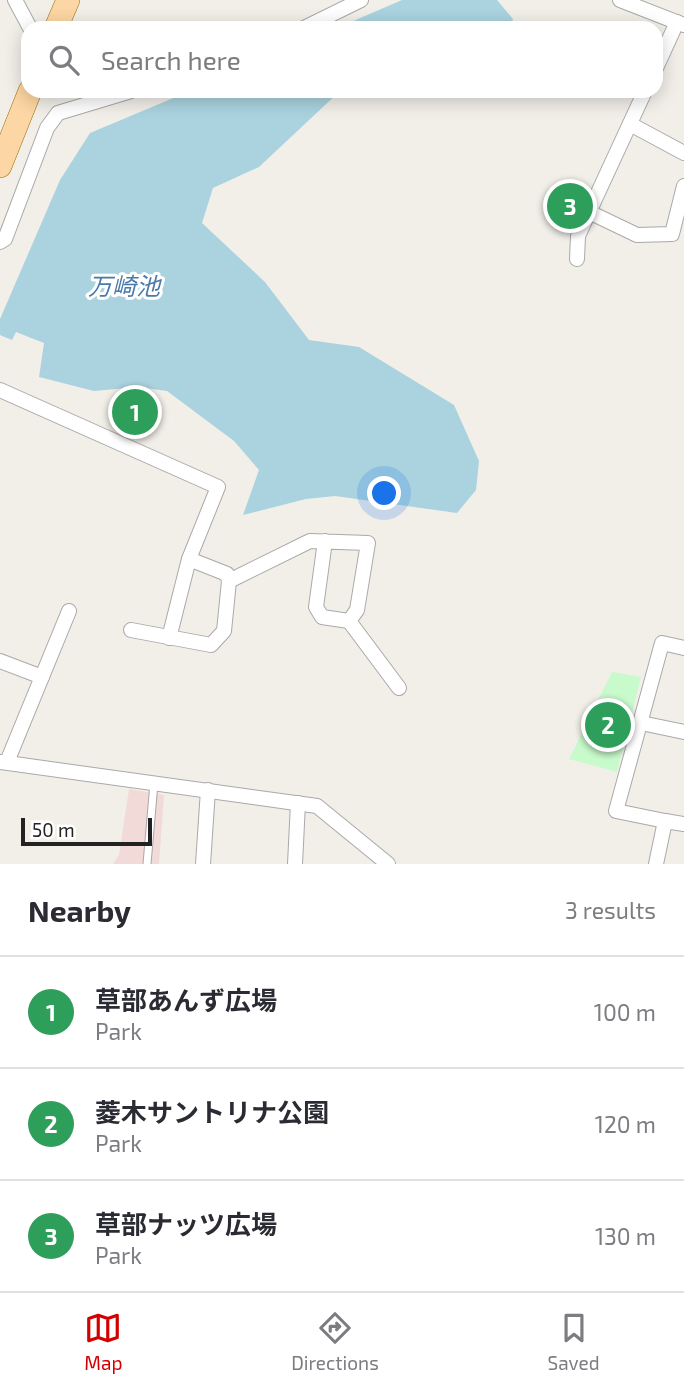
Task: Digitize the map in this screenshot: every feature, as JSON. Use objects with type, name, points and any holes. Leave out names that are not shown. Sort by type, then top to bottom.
[{"type":"main road","points":[[59,21],[68,0]]},
{"type":"main road","points":[[0,166],[27,98]]},
{"type":"street","points":[[15,0],[26,21]]},
{"type":"street","points":[[318,21],[361,0]]},
{"type":"street","points":[[620,0],[681,23],[663,55]]},
{"type":"street","points":[[0,242],[5,239],[47,128],[58,113],[108,98]]},
{"type":"street","points":[[577,259],[578,236],[642,98]]},
{"type":"street","points":[[630,124],[684,153]]},
{"type":"street","points":[[589,212],[637,235],[672,234],[684,186]]},
{"type":"street","points":[[0,390],[218,487],[189,559],[169,638]]},
{"type":"street","points":[[229,581],[310,541],[369,543],[357,610],[349,621]]},
{"type":"street","points":[[325,541],[316,607],[322,617],[349,621],[398,688]]},
{"type":"street","points":[[131,630],[211,645],[223,631],[229,581],[227,574],[189,559]]},
{"type":"street","points":[[69,611],[4,762],[317,806],[388,864]]},
{"type":"street","points":[[684,648],[662,643],[616,811],[684,824]]},
{"type":"street","points":[[0,661],[42,677]]},
{"type":"street","points":[[641,723],[684,732]]},
{"type":"street","points":[[203,864],[208,790]]},
{"type":"street","points":[[295,864],[298,803]]},
{"type":"street","points":[[656,864],[665,821]]},
{"type":"lane","points":[[147,864],[154,783]]},
{"type":"shaded area","points":[[129,789],[164,795],[159,864],[113,864],[119,855]]},
{"type":"green space","points":[[564,184],[586,195],[576,215],[543,198],[548,188],[559,194]]},
{"type":"green space","points":[[132,392],[155,395],[135,438],[115,429]]},
{"type":"green space","points":[[612,672],[641,677],[617,772],[569,759]]},
{"type":"water","points":[[402,0],[497,0],[513,19],[512,21],[353,21]]},
{"type":"water","name":"万崎池","points":[[173,98],[333,98],[259,167],[213,188],[202,223],[265,282],[309,340],[359,347],[454,405],[479,461],[476,490],[457,513],[335,496],[306,499],[243,515],[259,470],[234,441],[167,391],[138,387],[94,391],[39,377],[44,343],[16,332],[12,340],[0,335],[0,319],[60,180],[90,133]]},
{"type":"place","name":"草部ナッツ広場","points":[[570,206]]},
{"type":"place","name":"草部あんず広場","points":[[135,412]]},
{"type":"place","name":"菱木サントリナ公園","points":[[608,725]]}]
